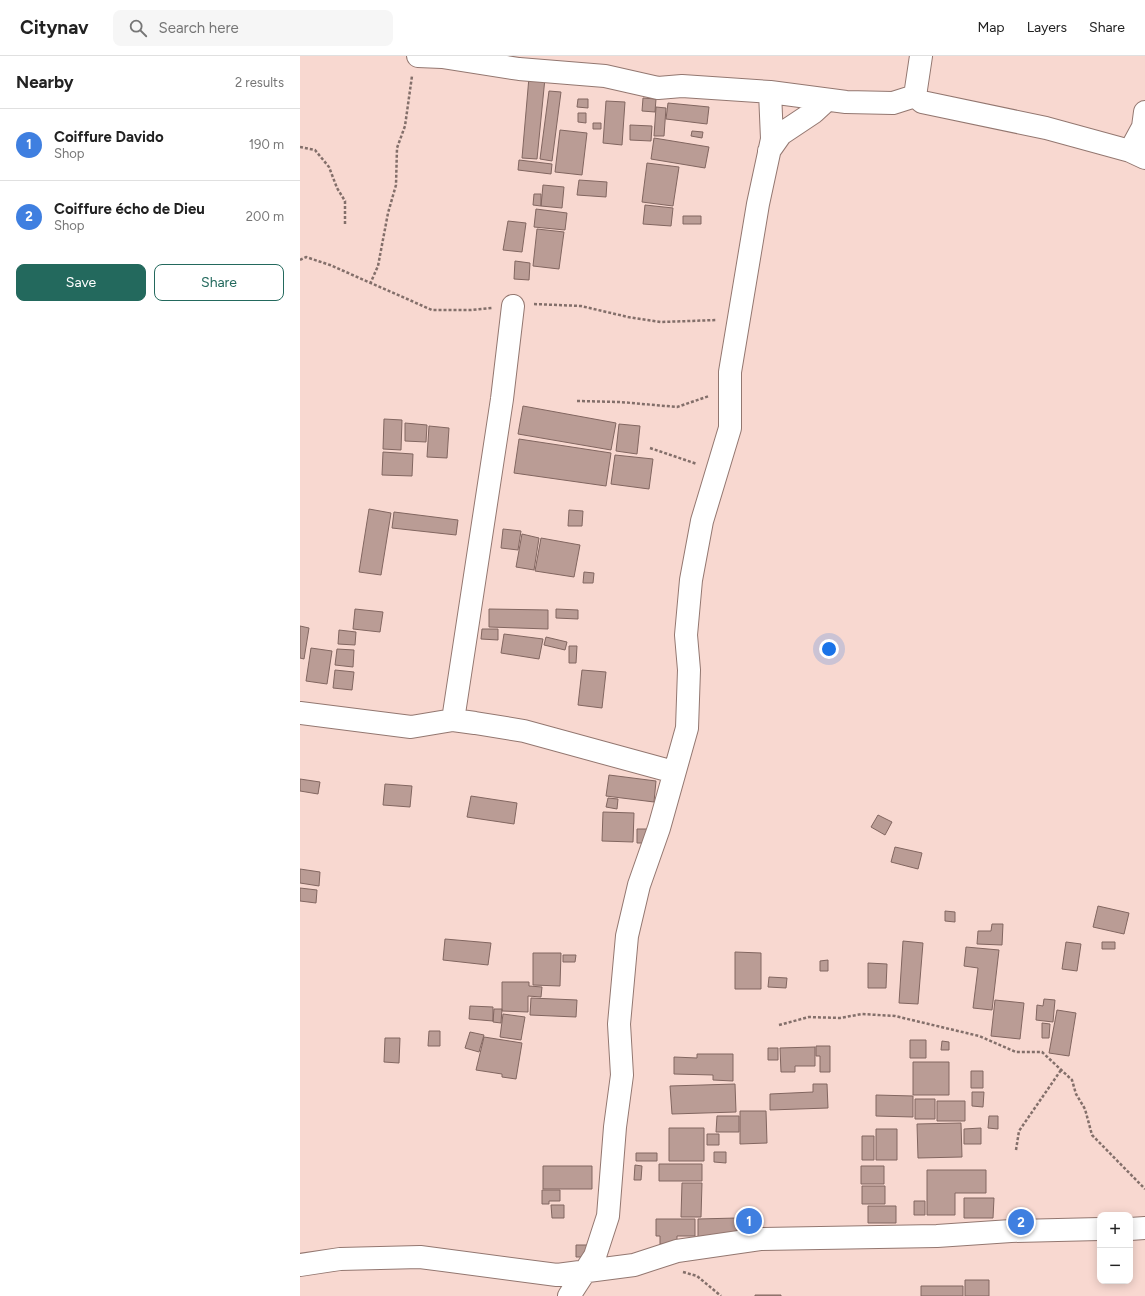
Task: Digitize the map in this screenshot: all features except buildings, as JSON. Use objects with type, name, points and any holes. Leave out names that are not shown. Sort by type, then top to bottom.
[{"type":"street","points":[[915,96],[921,56]]},
{"type":"street","points":[[416,63],[442,57],[519,69],[605,76],[658,88],[682,86],[770,92],[827,100],[893,103],[915,96]]},
{"type":"street","points":[[569,1296],[595,1256],[608,1216],[613,1141],[622,1075],[619,1024],[628,936],[639,885],[659,828],[687,728],[689,670],[686,635],[691,580],[702,521],[730,428],[730,378],[758,204],[772,139],[770,92]]},
{"type":"street","points":[[915,96],[922,102],[1046,128],[1138,155],[1145,112]]},
{"type":"street","points":[[769,151],[781,134],[814,112],[827,100]]},
{"type":"street","points":[[453,720],[502,399],[513,306]]},
{"type":"street","points":[[300,713],[410,727],[453,720],[524,731],[674,772]]},
{"type":"street","points":[[1133,1229],[1145,1228]]},
{"type":"street","points":[[300,1265],[340,1259],[420,1256],[557,1276],[634,1265],[677,1251],[760,1239],[937,1236],[1011,1231],[1097,1229]]},
{"type":"path","points":[[370,284],[378,266],[388,213],[396,185],[397,148],[405,126],[416,63]]},
{"type":"path","points":[[300,147],[315,150],[329,167],[337,188],[345,201],[345,224]]},
{"type":"path","points":[[578,401],[620,402],[676,407],[717,394],[730,378]]},
{"type":"path","points":[[650,448],[717,471]]},
{"type":"path","points":[[779,1025],[809,1017],[840,1018],[862,1014],[895,1016],[979,1036],[1016,1052],[1042,1052],[1072,1080],[1076,1094],[1085,1109],[1092,1135],[1145,1190]]},
{"type":"path","points":[[1016,1150],[1019,1131],[1061,1070]]},
{"type":"path","points":[[662,1256],[680,1271],[697,1276],[721,1296]]},
{"type":"place","name":"Coiffure Davido","points":[[749,1221]]},
{"type":"place","name":"Coiffure écho de Dieu","points":[[1021,1222]]}]
